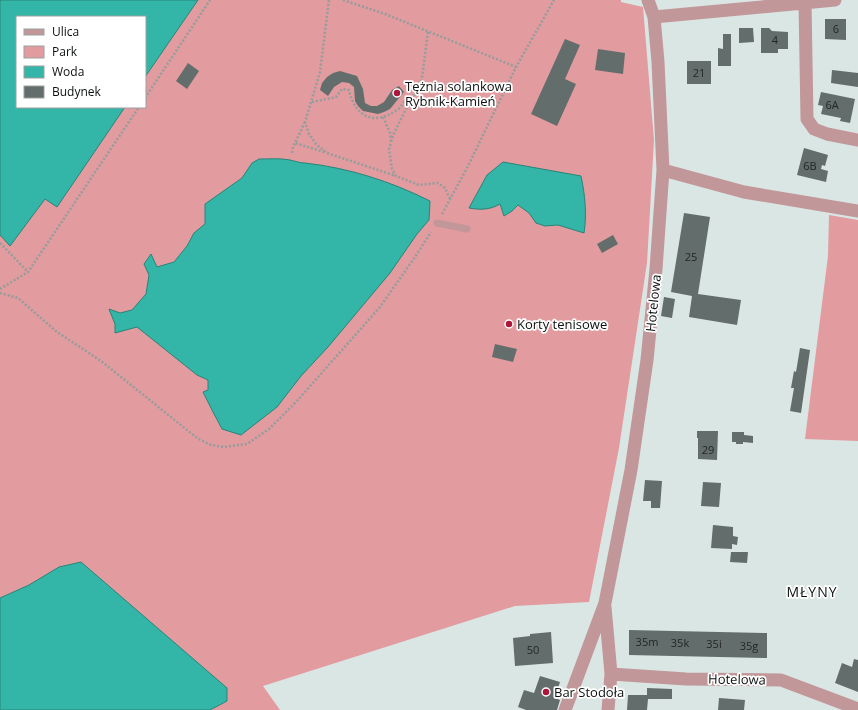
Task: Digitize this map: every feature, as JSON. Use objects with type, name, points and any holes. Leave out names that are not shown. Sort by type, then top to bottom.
[{"type":"street","name":"Hotelowa","points":[[565,710],[605,603],[630,470],[647,360],[656,269],[663,170],[658,62],[654,17],[648,0]]},
{"type":"street","points":[[654,17],[835,0]]},
{"type":"street","points":[[805,2],[807,119],[814,130],[858,140]]},
{"type":"street","points":[[663,170],[744,192],[858,211]]},
{"type":"street","name":"Hotelowa","points":[[605,603],[611,674],[608,710]]},
{"type":"street","name":"Hotelowa","points":[[611,674],[686,678],[781,680],[858,709]]},
{"type":"lane","points":[[437,223],[467,229]]},
{"type":"path","points":[[146,96],[210,0]]},
{"type":"path","points":[[292,153],[293,147],[305,122],[312,102],[320,72],[329,0]]},
{"type":"path","points":[[343,0],[385,14],[516,68]]},
{"type":"path","points":[[0,293],[18,298],[57,332],[101,361],[197,438],[211,445],[224,447],[247,444],[269,429],[336,358],[380,307],[416,257],[437,223],[468,166],[516,68],[554,0]]},
{"type":"path","points":[[396,176],[392,169],[389,149],[394,133],[421,84],[428,32]]},
{"type":"path","points":[[312,102],[336,97],[342,89],[349,90],[351,100],[356,108],[365,116],[374,118],[390,115],[399,109],[406,100],[414,96]]},
{"type":"path","points":[[0,289],[28,272],[138,108]]},
{"type":"path","points":[[383,117],[392,142]]},
{"type":"path","points":[[305,122],[312,139],[327,153]]},
{"type":"path","points":[[295,142],[419,185],[438,183],[446,188],[450,199]]},
{"type":"path","points":[[0,243],[28,272]]},
{"type":"green space","points":[[0,0],[621,0],[621,2],[643,7],[654,140],[647,263],[619,448],[589,602],[515,606],[263,686],[280,710],[210,710],[227,701],[29,585],[0,598]]},
{"type":"green space","points":[[829,215],[858,220],[858,441],[805,439],[828,256]]},
{"type":"water","points":[[0,0],[198,0],[146,76],[146,16],[16,16],[16,108],[124,108],[57,207],[45,199],[10,246],[0,235]]},
{"type":"water","points":[[259,159],[286,159],[301,163],[337,168],[369,176],[400,187],[430,201],[429,220],[417,234],[390,273],[328,347],[301,376],[277,407],[241,435],[222,429],[203,392],[208,390],[208,380],[197,375],[137,327],[115,333],[115,324],[109,309],[120,313],[132,310],[146,294],[149,275],[144,264],[151,254],[157,267],[174,262],[187,246],[194,233],[205,224],[205,204],[242,178],[252,163]]},
{"type":"water","points":[[503,162],[581,176],[585,204],[584,233],[558,225],[545,226],[536,223],[529,213],[518,205],[504,216],[500,204],[485,209],[469,208],[487,175]]},
{"type":"water","points":[[81,562],[227,688],[227,701],[210,710],[0,710],[0,598],[29,585],[59,567]]},
{"type":"building","points":[[825,19],[846,19],[846,40],[825,39]]},
{"type":"building","points":[[739,28],[753,28],[754,42],[739,43]]},
{"type":"building","points":[[761,28],[769,28],[772,31],[788,32],[788,49],[778,49],[778,53],[761,53]]},
{"type":"building","points":[[723,34],[731,34],[731,66],[718,66],[718,48],[723,49]]},
{"type":"building","points":[[565,39],[580,45],[565,79],[576,84],[557,126],[531,114]]},
{"type":"building","points":[[598,49],[625,53],[623,74],[595,70]]},
{"type":"building","points":[[687,61],[711,61],[711,84],[687,84]]},
{"type":"building","points":[[188,63],[199,71],[187,89],[176,81]]},
{"type":"building","points":[[832,70],[858,73],[858,87],[831,83]]},
{"type":"building","name":"Tężnia solankowa Rybnik-Kamień","points":[[340,71],[357,76],[363,89],[365,103],[371,106],[377,106],[384,102],[392,90],[399,86],[404,92],[390,109],[384,112],[378,114],[363,111],[355,101],[354,87],[349,83],[342,82],[334,87],[328,96],[320,90],[322,83],[327,77]]},
{"type":"building","points":[[821,92],[855,99],[850,123],[840,121],[841,118],[821,114],[823,106],[818,105]]},
{"type":"building","points":[[804,148],[828,155],[825,166],[822,165],[821,169],[828,171],[826,182],[797,175]]},
{"type":"building","points":[[684,213],[710,217],[698,294],[741,300],[737,325],[689,317],[692,296],[671,292]]},
{"type":"building","points":[[613,235],[618,244],[602,253],[597,244]]},
{"type":"building","points":[[664,297],[675,299],[672,318],[661,316]]},
{"type":"building","points":[[495,344],[517,349],[513,362],[492,357]]},
{"type":"building","points":[[800,348],[810,350],[801,413],[790,411],[794,388],[791,388],[794,371],[796,372]]},
{"type":"building","points":[[697,431],[718,431],[717,460],[698,459]]},
{"type":"building","points":[[732,432],[744,432],[744,435],[753,436],[753,443],[743,442],[743,444],[736,444],[736,442],[732,442]]},
{"type":"building","points":[[645,480],[662,481],[660,508],[651,508],[651,501],[643,501]]},
{"type":"building","points":[[703,482],[721,483],[719,507],[701,506]]},
{"type":"building","points":[[713,525],[733,527],[733,536],[738,537],[737,545],[732,544],[732,549],[711,548]]},
{"type":"building","points":[[731,552],[748,552],[747,563],[730,562]]},
{"type":"building","points":[[629,630],[767,633],[767,658],[629,655]]},
{"type":"building","points":[[551,632],[553,663],[515,666],[513,638],[530,636],[530,634]]},
{"type":"building","points":[[854,659],[858,660],[858,692],[835,683],[842,663],[852,667]]},
{"type":"building","name":"Bar Stodoła","points":[[540,676],[560,682],[555,698],[560,700],[557,710],[526,710],[518,707],[524,690],[534,693]]},
{"type":"building","points":[[647,688],[672,689],[672,699],[648,699],[647,710],[627,710],[628,695],[647,695]]},
{"type":"building","points":[[719,698],[745,700],[744,710],[718,710]]},
{"type":"place","name":"Tężnia solankowa Rybnik-Kamień","points":[[397,93]]},
{"type":"place","name":"Korty tenisowe","points":[[509,324]]},
{"type":"place","name":"Bar Stodoła","points":[[546,692]]},
{"type":"district","name":"MŁYNY","points":[[812,592]]}]
